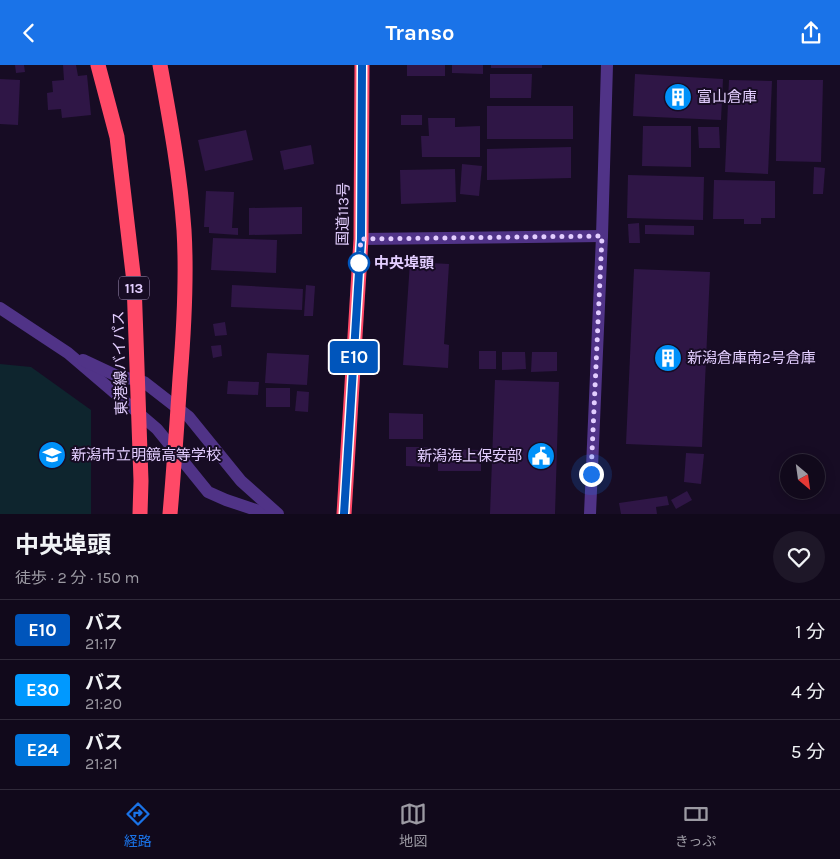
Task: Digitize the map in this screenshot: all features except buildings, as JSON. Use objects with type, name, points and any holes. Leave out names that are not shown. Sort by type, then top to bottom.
[{"type":"highway","name":"東港線バイパス","points":[[98,65],[117,137],[134,282],[141,481],[140,514]]},
{"type":"highway","points":[[160,65],[180,183],[185,273],[184,321],[170,514]]},
{"type":"highway","name":"国道113号","points":[[344,514],[361,239],[362,65]]},
{"type":"street","points":[[590,514],[607,65]]},
{"type":"street","points":[[361,239],[602,236]]},
{"type":"street","points":[[0,308],[68,353],[157,429],[208,492],[268,514]]},
{"type":"street","points":[[68,353],[115,375],[144,382],[189,417],[241,481],[278,514]]},
{"type":"shaded area","name":"新潟市立明鏡高等学校","points":[[0,364],[31,367],[91,410],[91,514],[0,514]]},
{"type":"bus line","name":"E10","points":[[344,514],[361,239],[362,65]]},
{"type":"place","name":"富山倉庫","points":[[678,97]]},
{"type":"place","name":"中央埠頭","points":[[359,263]]},
{"type":"place","name":"新潟倉庫南2号倉庫","points":[[668,358]]},
{"type":"place","name":"新潟市立明鏡高等学校","points":[[52,455]]},
{"type":"place","name":"新潟海上保安部","points":[[541,456]]},
{"type":"route","points":[[359,263],[361,239],[602,236],[591,474]]}]
